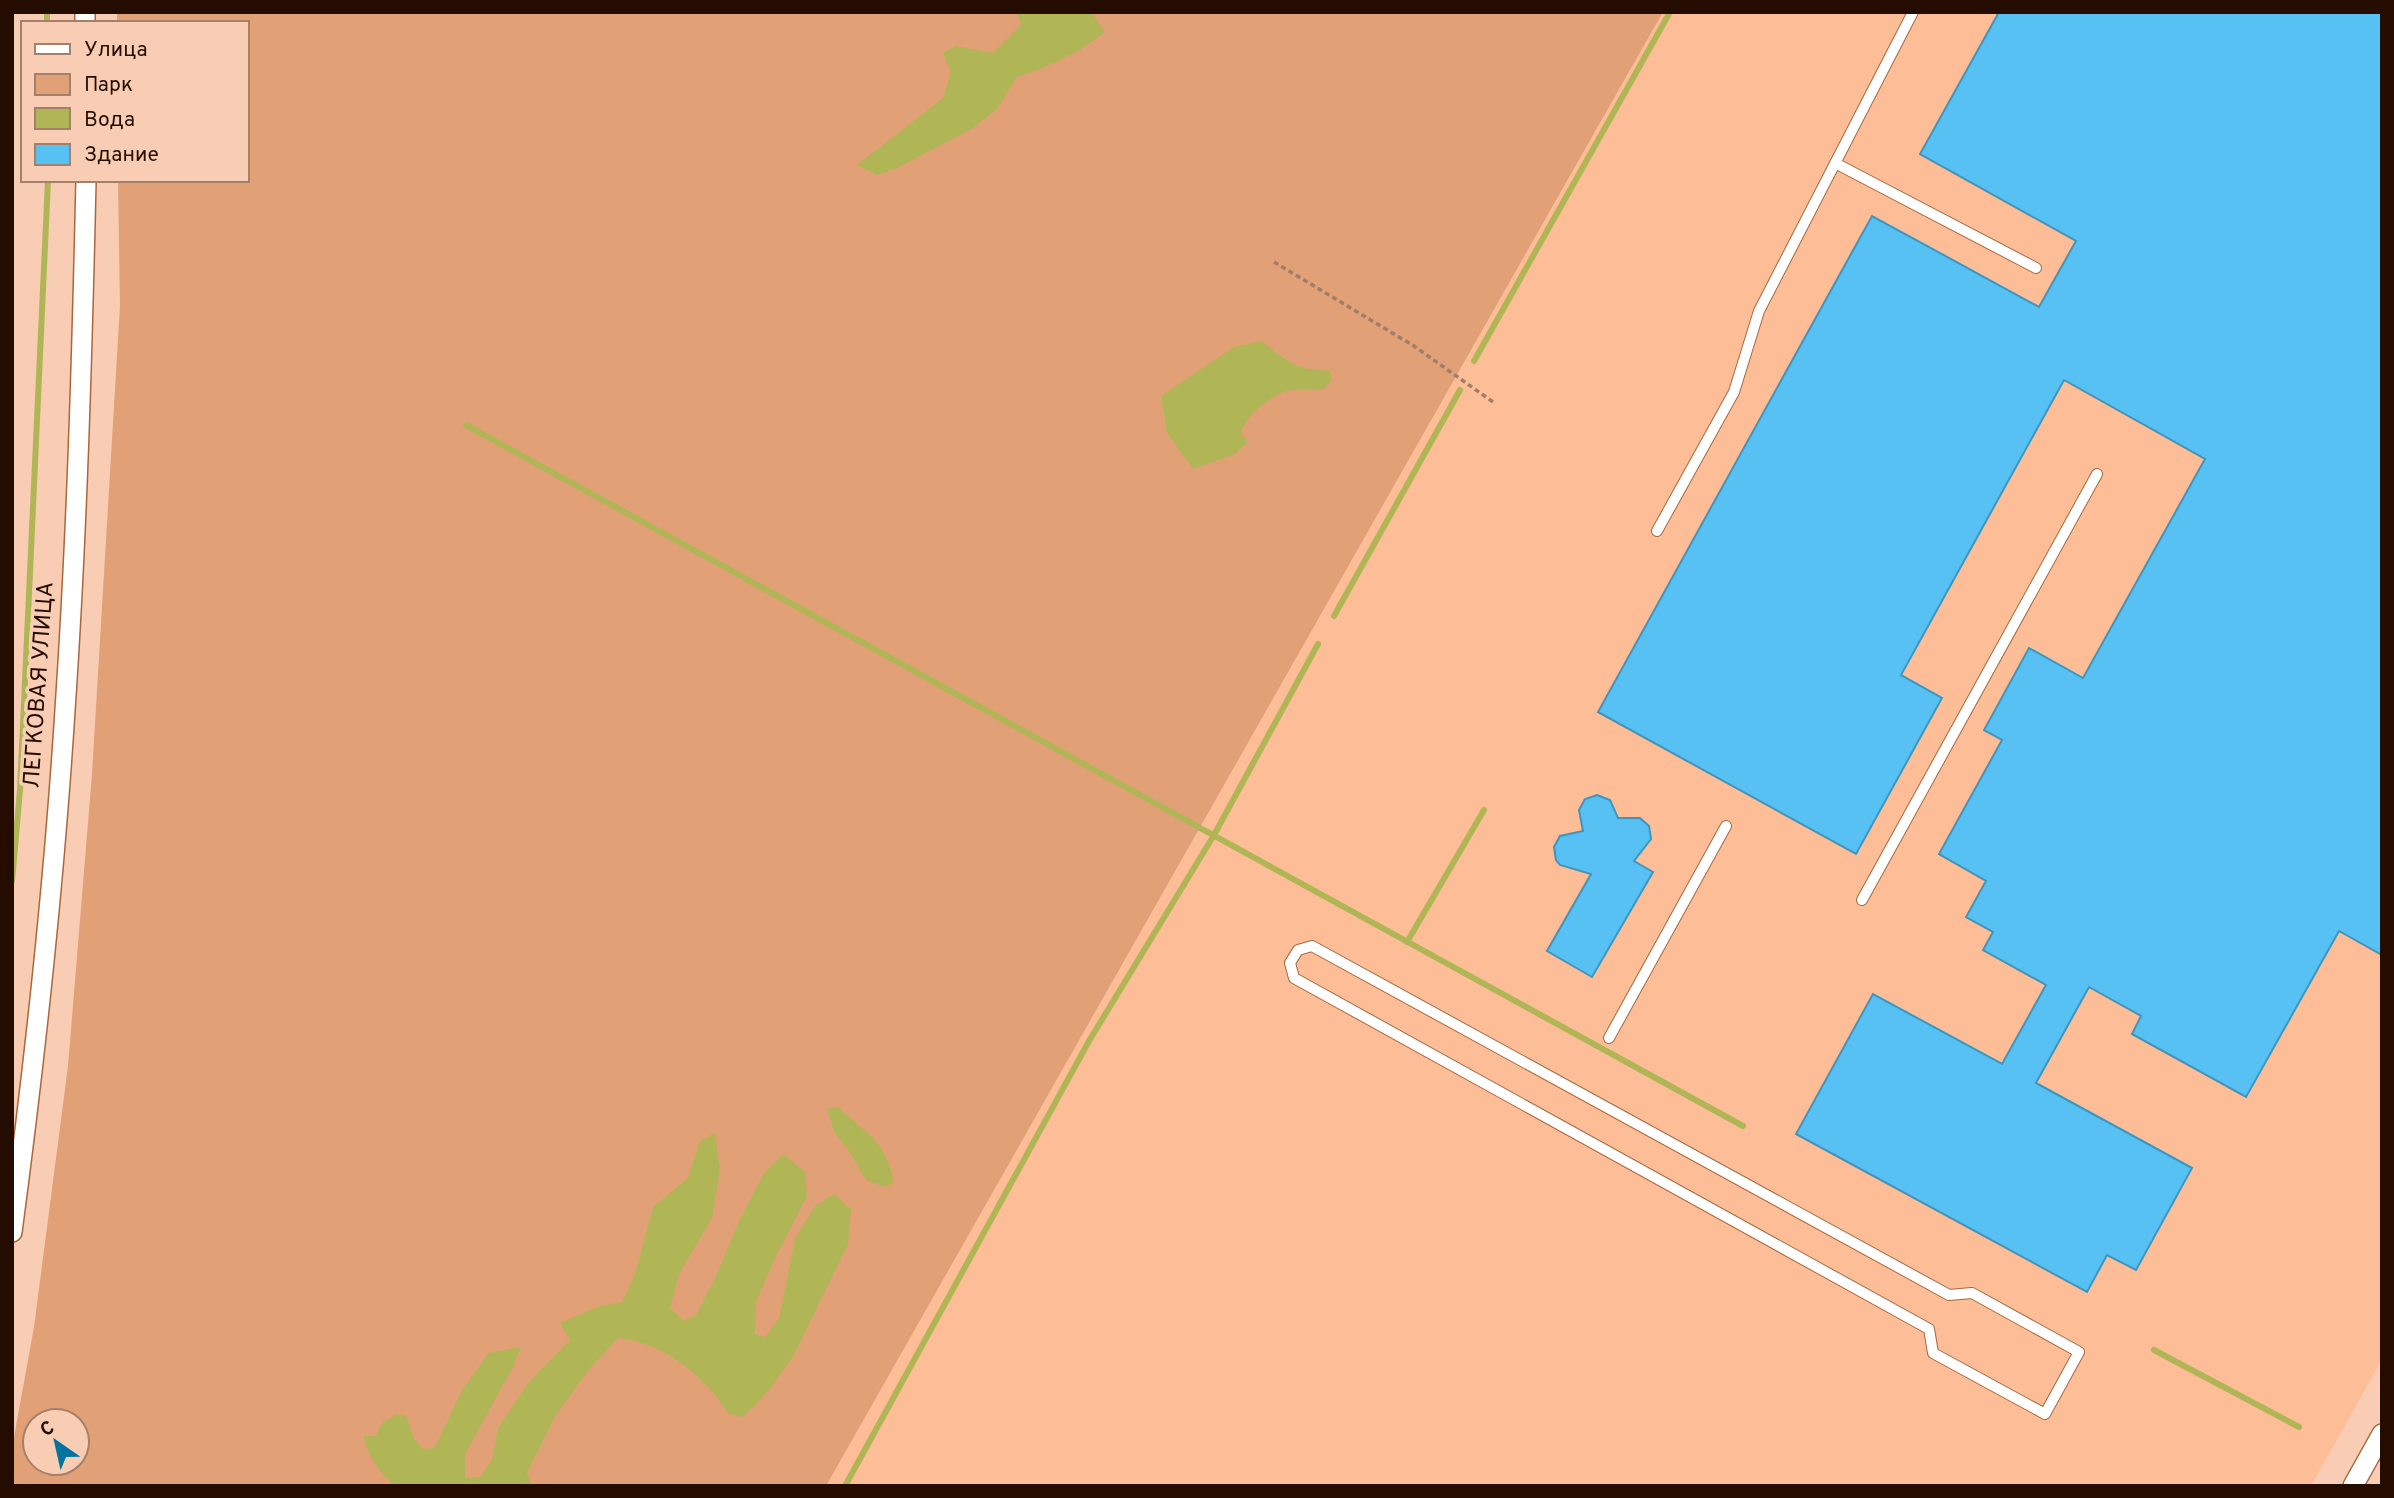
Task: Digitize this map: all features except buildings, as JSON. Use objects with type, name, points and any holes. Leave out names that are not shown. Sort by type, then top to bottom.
[{"type":"street","name":"ЛЕГКОВАЯ УЛИЦА","points":[[12,1232],[42,977],[65,710],[81,393],[86,182]]},
{"type":"street","points":[[2353,1486],[2382,1434]]},
{"type":"lane","points":[[1657,531],[1734,392],[1759,311],[1913,12]]},
{"type":"lane","points":[[1835,163],[2036,268]]},
{"type":"lane","points":[[1862,900],[2097,474]]},
{"type":"lane","points":[[1609,1038],[1727,826]]},
{"type":"lane","points":[[1312,946],[1949,1295],[1972,1293],[2079,1352],[2045,1414],[1933,1353],[1929,1329],[1294,978],[1290,963],[1298,950],[1312,946]]},
{"type":"path","points":[[1274,262],[1414,346],[1493,402]]},
{"type":"shaded area","points":[[1663,12],[2382,12],[2382,1359],[2311,1486],[826,1486]]},
{"type":"green space","points":[[117,12],[1663,12],[826,1486],[12,1486],[12,1448],[34,1327],[68,1066],[92,774],[120,306],[118,182],[248,182],[248,21],[117,21]]},
{"type":"water","points":[[1017,12],[1091,12],[1105,32],[1080,50],[1017,77],[997,109],[973,128],[897,168],[877,175],[857,165],[943,98],[951,72],[943,53],[956,46],[993,53],[1021,25]]},
{"type":"water","points":[[1262,341],[1300,367],[1329,370],[1332,380],[1323,390],[1288,391],[1271,399],[1258,408],[1248,420],[1241,433],[1248,442],[1235,454],[1193,469],[1167,433],[1161,396],[1234,347]]},
{"type":"water","points":[[838,1107],[881,1148],[891,1169],[893,1183],[885,1187],[866,1180],[834,1132],[827,1109]]},
{"type":"water","points":[[715,1133],[720,1170],[712,1218],[679,1274],[670,1308],[684,1321],[696,1315],[764,1173],[783,1154],[805,1172],[807,1196],[756,1302],[755,1334],[765,1337],[779,1318],[795,1239],[815,1206],[834,1194],[851,1209],[848,1244],[794,1355],[769,1390],[743,1417],[729,1414],[708,1387],[682,1364],[652,1347],[618,1338],[590,1368],[556,1415],[527,1473],[532,1486],[395,1486],[389,1481],[372,1458],[363,1436],[376,1436],[382,1423],[397,1414],[406,1416],[415,1440],[424,1450],[435,1447],[462,1390],[489,1353],[521,1347],[512,1369],[465,1454],[465,1478],[480,1477],[492,1460],[498,1428],[529,1382],[570,1340],[560,1323],[600,1306],[622,1302],[635,1274],[653,1207],[688,1178],[700,1141]]},
{"type":"waterway","points":[[47,12],[47,21]]},
{"type":"waterway","points":[[1474,361],[1670,12]]},
{"type":"waterway","points":[[12,881],[20,790],[48,182]]},
{"type":"waterway","points":[[1334,616],[1460,390]]},
{"type":"waterway","points":[[466,425],[1743,1126]]},
{"type":"waterway","points":[[845,1486],[1089,1041],[1214,835],[1318,644]]},
{"type":"waterway","points":[[1407,942],[1484,810]]},
{"type":"waterway","points":[[2154,1350],[2299,1427]]}]
